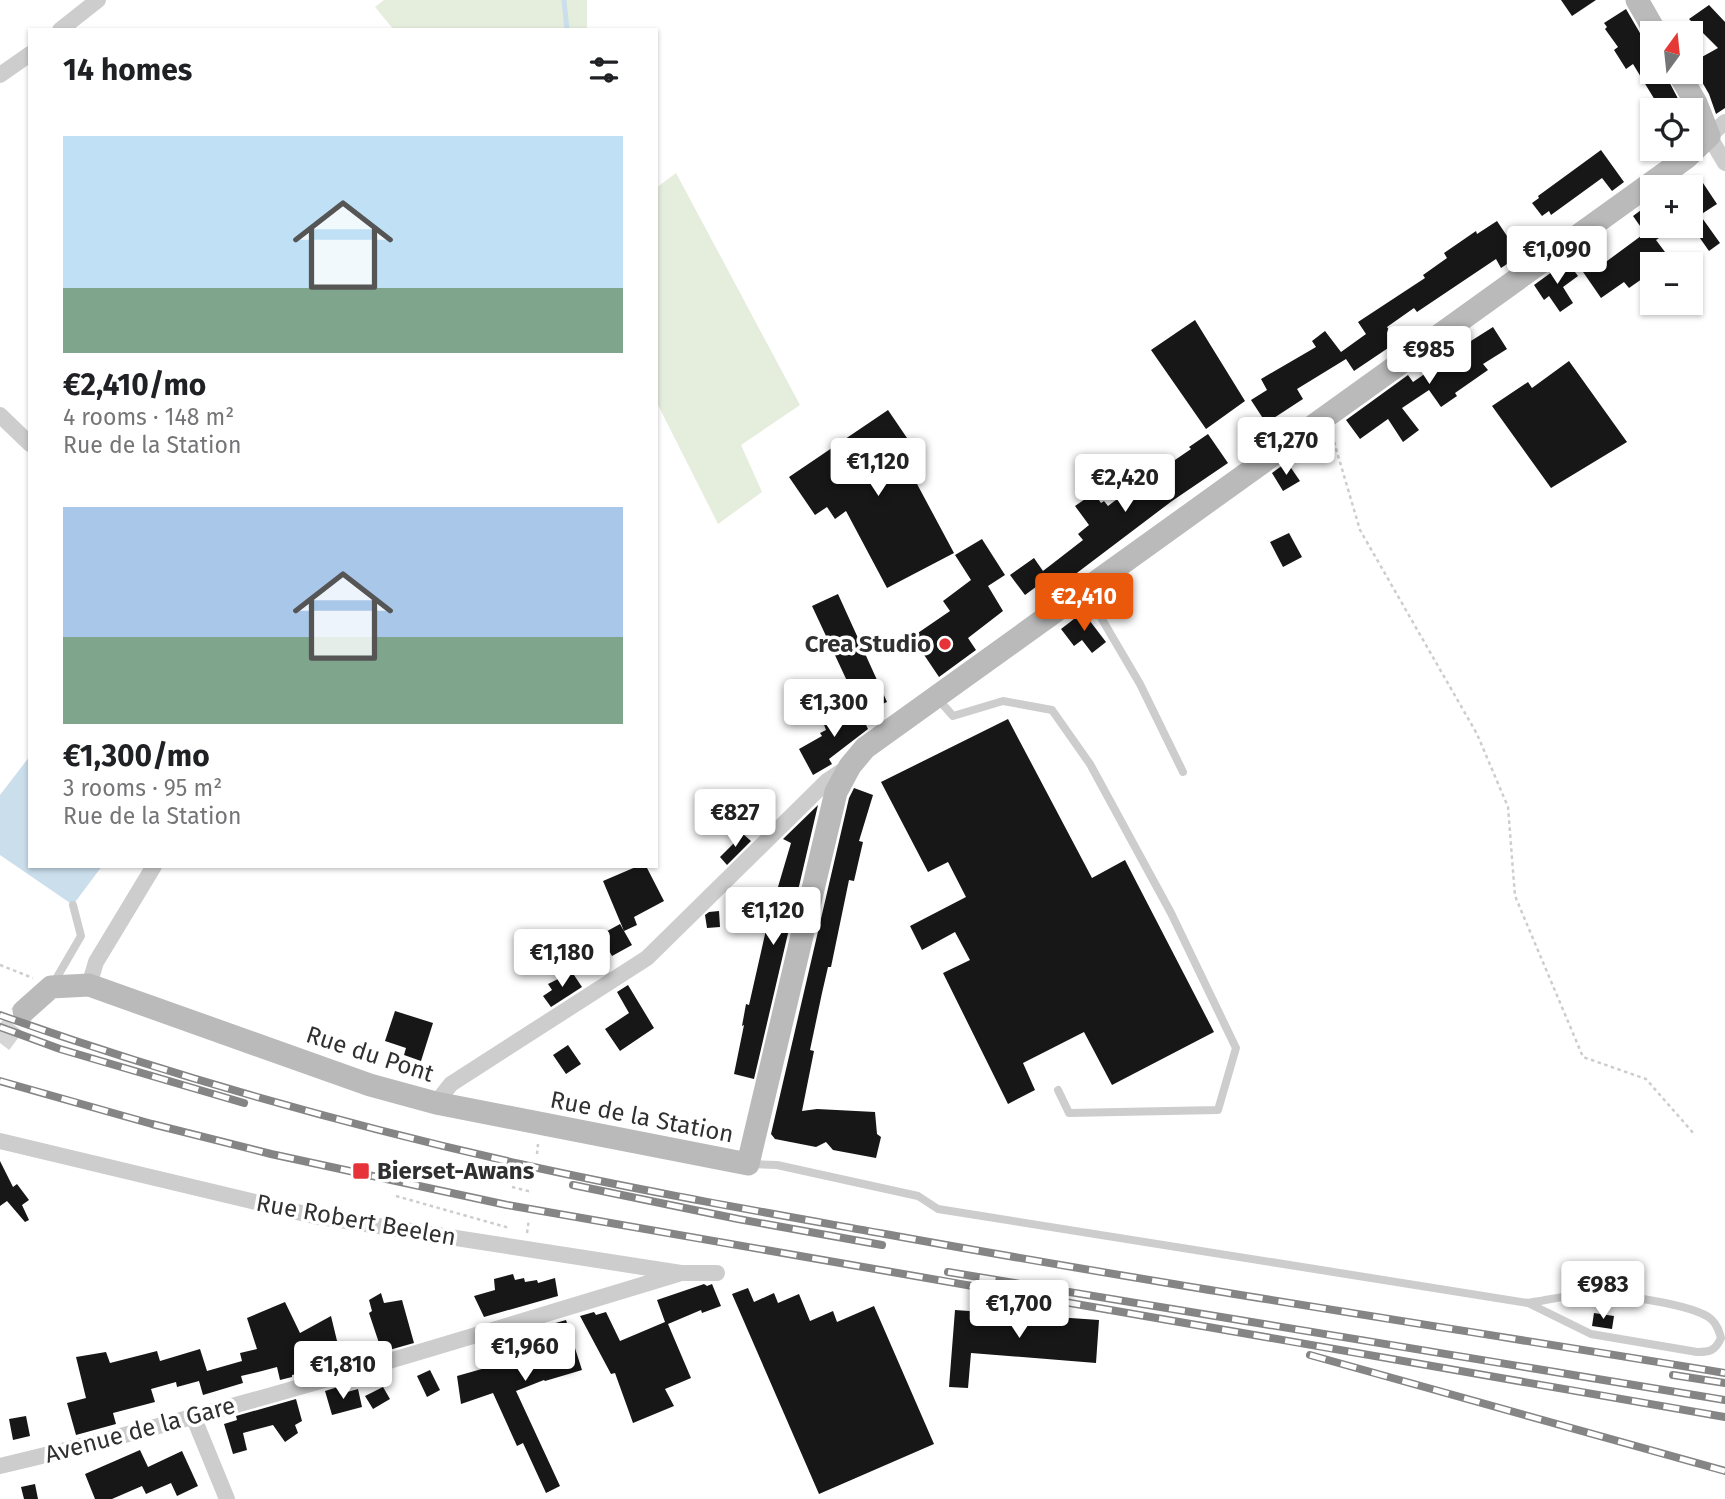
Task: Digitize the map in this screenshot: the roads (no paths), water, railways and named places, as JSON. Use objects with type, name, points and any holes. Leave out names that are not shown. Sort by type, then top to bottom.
[{"type":"street","points":[[63,28],[98,0]]},
{"type":"street","points":[[1637,0],[1649,21]]},
{"type":"street","points":[[0,75],[28,55]]},
{"type":"street","points":[[1685,84],[1717,129],[1725,163]]},
{"type":"street","name":"Rue de la Station","points":[[436,1103],[748,1164],[836,792],[850,766],[865,748],[1686,158],[1717,129]]},
{"type":"street","points":[[0,415],[28,442]]},
{"type":"street","name":"Rue du Pont","points":[[51,987],[89,985],[370,1085],[436,1103],[451,1084],[648,958],[827,781],[850,766]]},
{"type":"street","points":[[89,985],[96,962],[153,868]]},
{"type":"street","points":[[24,1011],[51,987]]},
{"type":"street","name":"Rue Robert Beelen","points":[[0,1141],[314,1216],[681,1273],[717,1273]]},
{"type":"street","name":"Avenue de la Gare","points":[[0,1466],[101,1442],[411,1355],[681,1273]]},
{"type":"street","points":[[193,1416],[228,1499]]},
{"type":"lane","points":[[1085,590],[1140,684],[1183,772]]},
{"type":"lane","points":[[936,696],[953,716],[1003,701],[1052,710],[1090,765],[1171,913],[1237,1048],[1218,1110],[1069,1113],[1058,1090]]},
{"type":"lane","points":[[51,987],[81,936],[73,905]]},
{"type":"lane","points":[[748,1164],[777,1165],[918,1196],[938,1209],[1528,1303],[1591,1334],[1697,1352],[1710,1352],[1721,1338],[1710,1318],[1692,1310],[1658,1302],[1587,1294],[1528,1303]]},
{"type":"water","points":[[28,759],[28,868],[101,868],[73,905],[0,855],[0,795]]},
{"type":"waterway","points":[[564,0],[567,28]]},
{"type":"tunnel","points":[[0,1043],[24,1011]]},
{"type":"railway","points":[[0,1015],[257,1097],[454,1149],[565,1174],[990,1253],[1725,1373]]},
{"type":"railway","points":[[0,1027],[60,1049],[244,1103]]},
{"type":"railway","points":[[0,1081],[271,1154],[507,1205],[1725,1417]]},
{"type":"railway","points":[[573,1185],[882,1245]]},
{"type":"railway","points":[[948,1272],[1725,1400]]},
{"type":"railway","points":[[1310,1355],[1725,1471]]},
{"type":"railway","points":[[1673,1375],[1725,1383]]},
{"type":"place","name":"Crea Studio","points":[[945,644]]},
{"type":"place","name":"Bierset-Awans","points":[[361,1171]]}]
